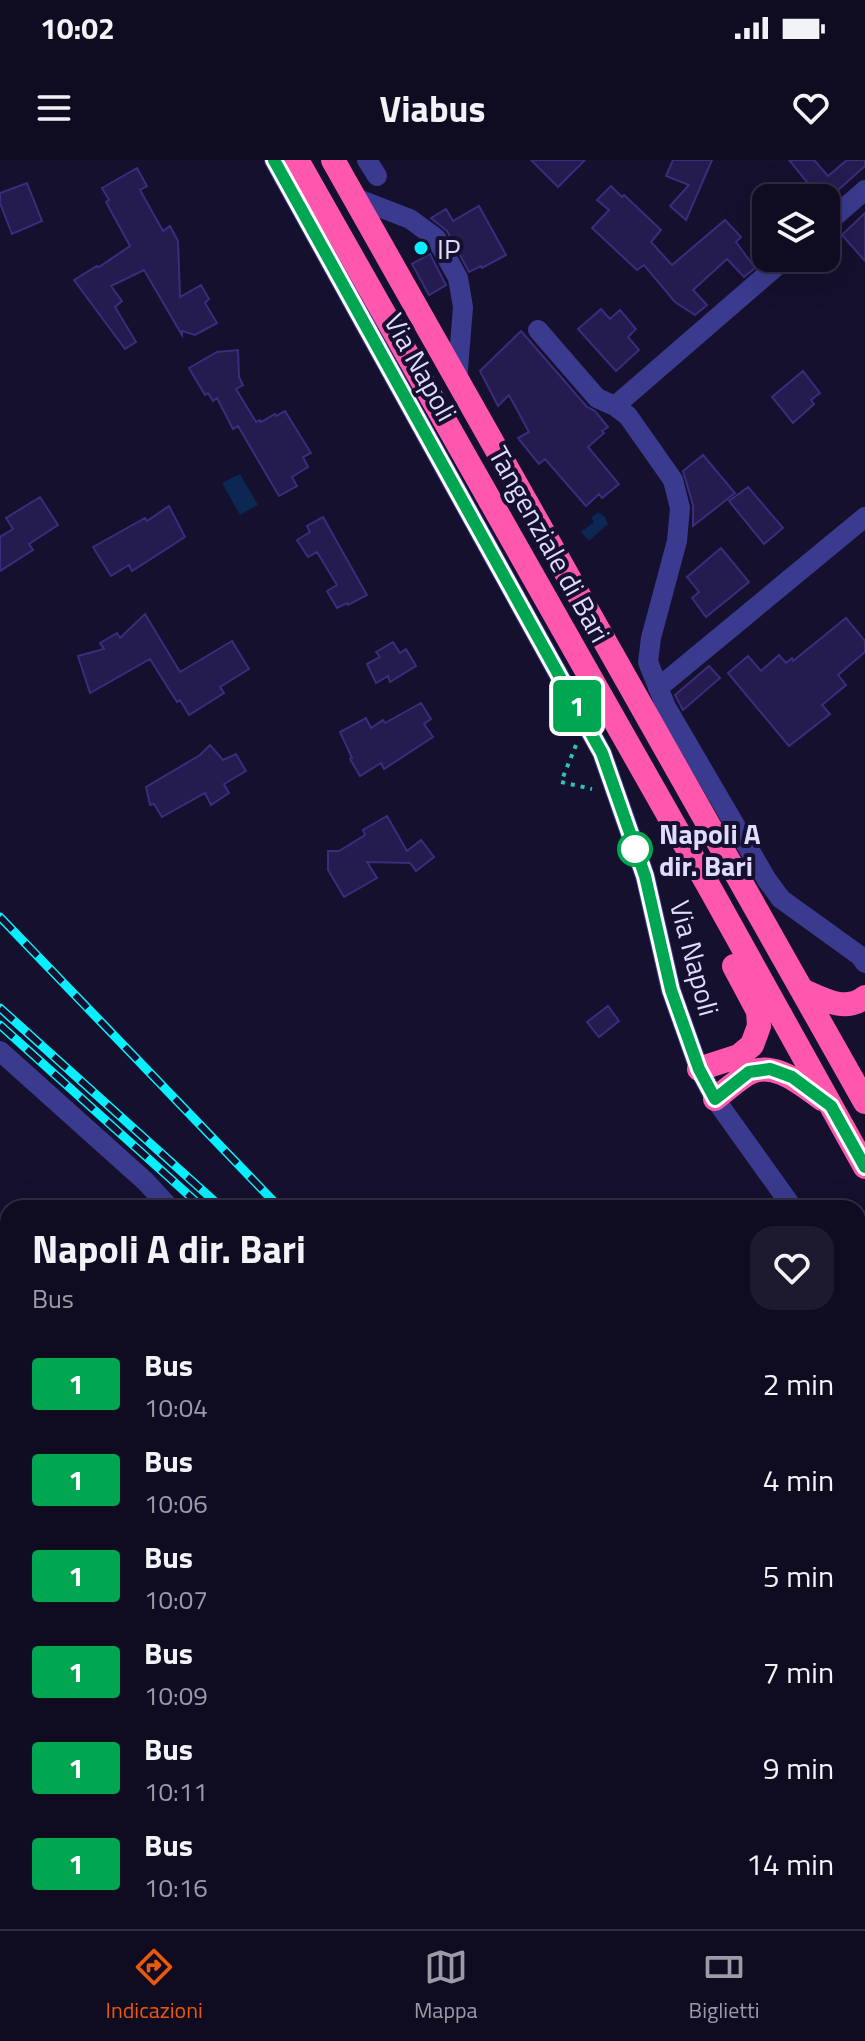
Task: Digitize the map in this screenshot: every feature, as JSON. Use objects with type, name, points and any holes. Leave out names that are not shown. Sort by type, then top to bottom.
[{"type":"highway","name":"Tangenziale di Bari","points":[[297,160],[865,1167]]},
{"type":"highway","name":"Tangenziale di Bari","points":[[333,160],[865,1102]]},
{"type":"highway","points":[[699,1069],[739,1056],[752,1045],[759,1026],[758,1011],[719,936],[712,892]]},
{"type":"highway","points":[[802,990],[834,1004],[847,1005],[865,997]]},
{"type":"highway","points":[[715,1099],[749,1072],[770,1069],[792,1077],[831,1106]]},
{"type":"street","name":"Via Napoli","points":[[274,160],[602,753],[645,876],[671,990],[699,1069],[715,1099],[787,1200]]},
{"type":"street","points":[[840,212],[865,190]]},
{"type":"street","points":[[353,197],[410,219],[436,238],[458,278],[463,307],[457,382]]},
{"type":"street","points":[[615,406],[770,272]]},
{"type":"street","points":[[538,330],[597,398],[628,416],[673,480],[680,508],[677,541],[651,638],[648,662],[666,707],[781,899],[860,956],[865,963]]},
{"type":"street","points":[[658,688],[865,517]]},
{"type":"street","points":[[0,1051],[163,1200]]},
{"type":"path","points":[[573,750],[561,782],[596,790]]},
{"type":"water","points":[[240,474],[258,505],[240,515],[222,483]]},
{"type":"water","points":[[598,512],[608,524],[589,541],[581,532],[594,522],[591,518]]},
{"type":"building","points":[[531,160],[585,160],[558,187]]},
{"type":"building","points":[[673,160],[712,160],[686,220],[670,206],[689,185],[666,176]]},
{"type":"building","points":[[789,160],[814,160],[828,176],[847,160],[865,160],[865,166],[840,188],[840,184],[809,184]]},
{"type":"building","points":[[137,168],[147,186],[140,190],[163,231],[170,226],[178,241],[180,297],[201,285],[209,299],[205,303],[217,323],[195,335],[182,331],[182,335],[144,270],[111,286],[122,301],[115,307],[136,342],[125,349],[74,280],[130,246],[106,202],[109,200],[102,188]]},
{"type":"building","points":[[27,183],[42,221],[12,234],[0,203],[0,193]]},
{"type":"building","points":[[611,186],[622,197],[624,195],[661,230],[651,242],[672,265],[725,220],[741,237],[736,242],[752,264],[752,270],[744,277],[727,259],[693,290],[707,305],[695,315],[675,302],[644,265],[637,270],[592,228],[609,210],[597,200]]},
{"type":"building","points":[[479,206],[506,255],[469,272],[447,231],[431,218],[446,209],[453,221]]},
{"type":"building","points":[[865,213],[865,261],[842,235]]},
{"type":"building","points":[[430,254],[446,285],[429,295],[412,264]]},
{"type":"building","points":[[601,309],[610,319],[620,310],[636,329],[628,337],[639,350],[616,371],[578,329]]},
{"type":"building","points":[[521,331],[608,427],[588,447],[619,484],[602,498],[599,494],[586,506],[545,459],[539,464],[518,438],[529,432],[509,395],[498,406],[480,371]]},
{"type":"building","points":[[238,350],[239,377],[243,385],[236,389],[256,422],[285,411],[311,453],[303,457],[308,467],[292,477],[297,486],[279,496],[238,426],[233,429],[217,398],[213,401],[208,393],[205,395],[189,368],[217,352]]},
{"type":"building","points":[[803,371],[820,393],[811,400],[814,404],[793,423],[772,397]]},
{"type":"building","points":[[703,455],[735,493],[693,526],[693,505],[683,471]]},
{"type":"building","points":[[748,487],[783,528],[764,544],[729,501]]},
{"type":"building","points":[[40,497],[58,525],[29,544],[33,550],[0,571],[0,537],[13,529],[6,518]]},
{"type":"building","points":[[169,506],[185,537],[132,571],[129,565],[111,576],[93,547],[145,518],[147,521]]},
{"type":"building","points":[[323,517],[367,595],[337,608],[327,591],[337,585],[317,552],[308,557],[297,540],[310,532],[307,526]]},
{"type":"building","points":[[721,548],[749,582],[706,617],[692,598],[699,592],[687,577]]},
{"type":"building","points":[[145,614],[180,672],[232,641],[249,669],[220,687],[224,693],[189,715],[180,700],[177,702],[150,659],[90,693],[78,656],[104,649],[100,643],[117,633],[120,638]]},
{"type":"building","points":[[846,618],[865,641],[865,652],[838,675],[846,685],[822,705],[830,714],[789,746],[728,673],[748,656],[761,671],[779,655],[786,663],[792,658],[793,661]]},
{"type":"building","points":[[393,642],[400,653],[406,649],[416,666],[390,682],[388,676],[376,683],[367,664],[380,657],[376,652]]},
{"type":"building","points":[[709,666],[720,678],[683,710],[675,695]]},
{"type":"building","points":[[421,703],[431,719],[424,724],[433,737],[384,769],[381,763],[360,776],[340,732],[366,718],[371,728],[383,720],[385,723]]},
{"type":"building","points":[[210,745],[223,760],[236,754],[246,771],[224,784],[229,793],[211,805],[205,793],[162,817],[154,804],[150,805],[146,787],[200,755]]},
{"type":"building","points":[[387,816],[407,851],[421,840],[434,857],[416,871],[410,863],[367,862],[377,878],[344,897],[328,870],[328,851],[339,851],[365,835],[363,830]]},
{"type":"building","points":[[608,1006],[619,1021],[599,1037],[587,1022]]},
{"type":"railway","points":[[0,917],[272,1200]]},
{"type":"railway","points":[[0,1008],[213,1200]]},
{"type":"railway","points":[[0,1025],[194,1200]]},
{"type":"bus line","name":"1","points":[[274,160],[602,753],[645,876],[671,990],[699,1069],[715,1099],[749,1072],[770,1069],[792,1077],[831,1106],[865,1167]]},
{"type":"place","name":"IP","points":[[421,248]]},
{"type":"place","name":"Napoli A dir. Bari","points":[[635,849]]}]
